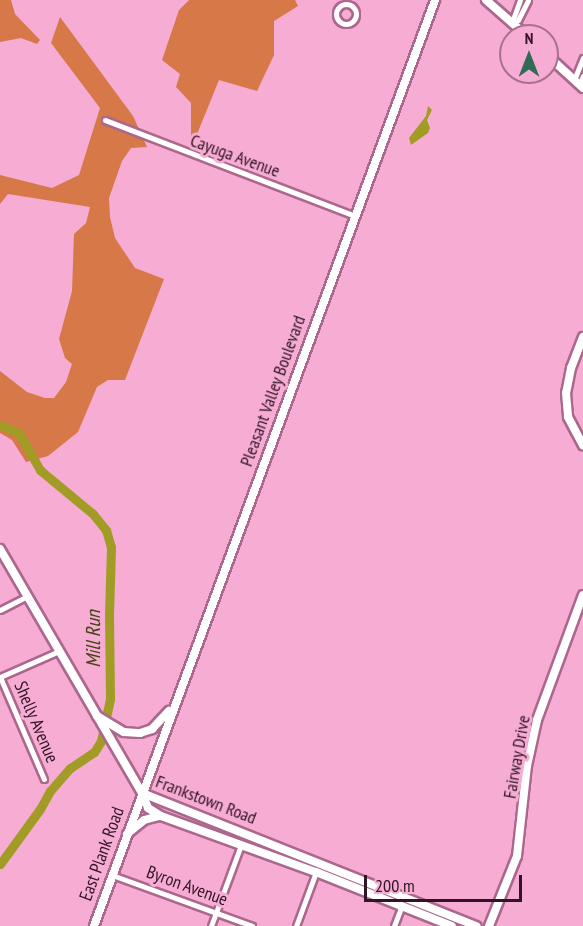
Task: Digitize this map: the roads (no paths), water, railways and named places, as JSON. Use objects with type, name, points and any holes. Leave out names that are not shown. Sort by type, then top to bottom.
[{"type":"main road","name":"Pleasant Valley Boulevard","points":[[142,793],[435,0]]},
{"type":"main road","points":[[99,719],[124,732],[145,732],[157,724],[173,706]]},
{"type":"main road","name":"Frankstown Road","points":[[142,793],[148,808],[161,816],[316,872],[452,926]]},
{"type":"main road","name":"Frankstown Road","points":[[142,793],[477,926]]},
{"type":"main road","name":"East Plank Road","points":[[94,926],[142,793]]},
{"type":"main road","points":[[126,834],[144,820],[161,816]]},
{"type":"main road","points":[[241,845],[246,833]]},
{"type":"main road","points":[[316,872],[319,862]]},
{"type":"street","points":[[486,0],[512,22]]},
{"type":"street","points":[[512,22],[520,0]]},
{"type":"street","points":[[512,22],[518,20],[528,0]]},
{"type":"street","points":[[579,84],[583,58]]},
{"type":"street","points":[[559,66],[579,84]]},
{"type":"street","points":[[579,84],[583,76]]},
{"type":"street","name":"Cayuga Avenue","points":[[105,120],[355,216]]},
{"type":"street","points":[[583,337],[571,368],[566,393],[568,417],[583,445]]},
{"type":"street","points":[[1,553],[142,793]]},
{"type":"street","name":"Fairway Drive","points":[[489,926],[517,856],[527,766],[537,720],[583,595]]},
{"type":"street","points":[[0,610],[27,596]]},
{"type":"street","points":[[0,677],[59,651]]},
{"type":"street","name":"Shelly Avenue","points":[[0,677],[44,779]]},
{"type":"street","points":[[212,926],[241,845]]},
{"type":"street","points":[[296,926],[316,872]]},
{"type":"street","name":"Byron Avenue","points":[[112,875],[252,926]]},
{"type":"street","points":[[394,926],[402,905]]},
{"type":"waterway","name":"Mill Run","points":[[0,425],[19,433],[40,470],[93,514],[106,530],[111,547],[110,699],[101,741],[94,752],[70,768],[50,791],[40,809],[0,864]]}]
